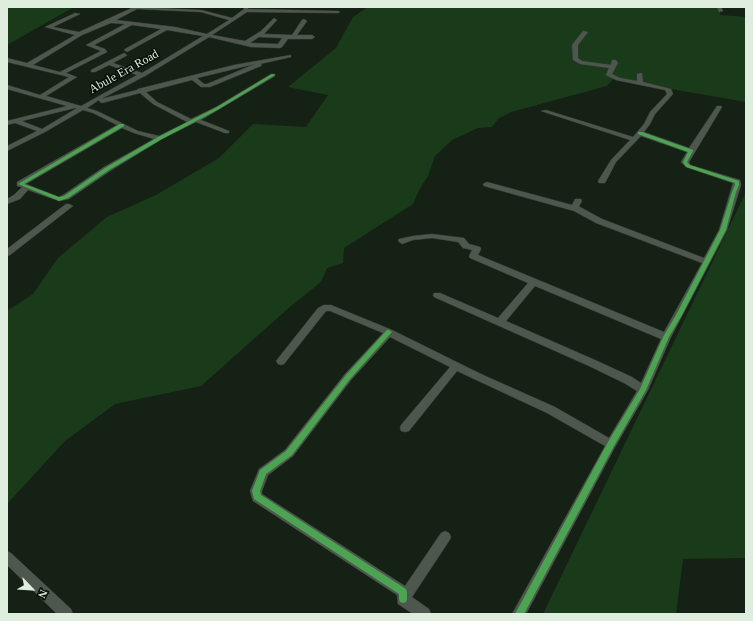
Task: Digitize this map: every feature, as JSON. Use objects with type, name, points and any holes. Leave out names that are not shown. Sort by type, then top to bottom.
[{"type":"street","points":[[28,65],[80,34],[138,7],[171,8],[208,12],[233,20]]},
{"type":"street","points":[[246,8],[338,12]]},
{"type":"street","name":"Abule Era Road","points":[[7,149],[43,131],[81,106],[143,75],[233,20],[246,8]]},
{"type":"street","points":[[77,14],[48,26],[80,34]]},
{"type":"street","points":[[246,43],[267,30],[274,20]]},
{"type":"street","points":[[110,21],[208,35],[251,45],[280,46],[286,37],[285,36]]},
{"type":"street","points":[[294,36],[304,21]]},
{"type":"street","points":[[62,73],[104,52],[103,50],[89,45],[131,24]]},
{"type":"street","points":[[93,71],[166,28]]},
{"type":"street","points":[[585,32],[575,45],[575,59],[580,62],[613,64],[609,72],[611,76],[668,89],[670,94],[652,113],[647,124],[637,136],[613,161],[602,181]]},
{"type":"street","points":[[259,35],[312,37]]},
{"type":"street","points":[[7,123],[81,106],[253,62],[289,56]]},
{"type":"street","points":[[7,60],[74,77],[40,96]]},
{"type":"street","points":[[192,78],[203,86],[208,86],[270,60]]},
{"type":"street","points":[[108,63],[143,75]]},
{"type":"street","points":[[640,74],[640,82]]},
{"type":"street","points":[[122,125],[20,184],[59,199],[66,198],[107,169],[273,75]]},
{"type":"street","points":[[7,87],[81,106],[144,135],[160,138]]},
{"type":"street","points":[[140,90],[156,103],[194,121],[226,132]]},
{"type":"street","points":[[518,614],[611,444],[643,390],[666,337],[723,230],[737,182],[688,166],[685,162],[691,150],[719,107]]},
{"type":"street","points":[[544,111],[691,150]]},
{"type":"street","points":[[15,121],[43,131]]},
{"type":"street","points":[[488,184],[577,205],[608,225],[706,262]]},
{"type":"street","points":[[7,202],[17,197],[27,187]]},
{"type":"street","points":[[7,252],[69,206]]},
{"type":"street","points":[[402,241],[432,236],[461,240],[466,246],[477,249],[473,256],[666,337]]},
{"type":"street","points":[[500,322],[534,281]]},
{"type":"street","points":[[437,295],[592,363],[628,380],[643,390]]},
{"type":"street","points":[[281,361],[321,310],[324,308],[331,308],[389,332],[456,366],[551,410],[611,444]]},
{"type":"street","points":[[389,332],[348,377],[289,453],[263,472],[256,491],[257,497],[403,592],[403,599]]},
{"type":"street","points":[[405,428],[456,366]]},
{"type":"street","points":[[403,599],[444,537]]},
{"type":"street","points":[[7,557],[66,614]]},
{"type":"street","points":[[403,599],[424,614]]},
{"type":"green space","points":[[7,7],[74,7],[7,45]]},
{"type":"green space","points":[[368,7],[720,7],[720,15],[746,17],[746,102],[613,79],[607,86],[511,112],[498,119],[492,127],[478,128],[452,140],[435,156],[428,176],[419,190],[413,204],[344,248],[343,263],[327,268],[321,282],[292,305],[201,386],[115,404],[65,441],[7,504],[7,311],[33,294],[58,258],[107,217],[156,195],[219,158],[253,124],[306,127],[328,95],[288,87],[336,48],[353,17]]},
{"type":"green space","points":[[746,192],[746,558],[683,559],[676,614],[543,614]]},
{"type":"cycle path","points":[[122,125],[20,184],[59,199],[66,197],[107,169],[160,138],[218,108],[273,75]]},
{"type":"cycle path","points":[[519,614],[611,444],[643,390],[666,337],[723,230],[737,185],[737,182],[688,166],[685,162],[691,151],[640,133]]},
{"type":"cycle path","points":[[389,332],[348,377],[289,453],[263,472],[256,491],[257,497],[403,592],[403,599]]}]
